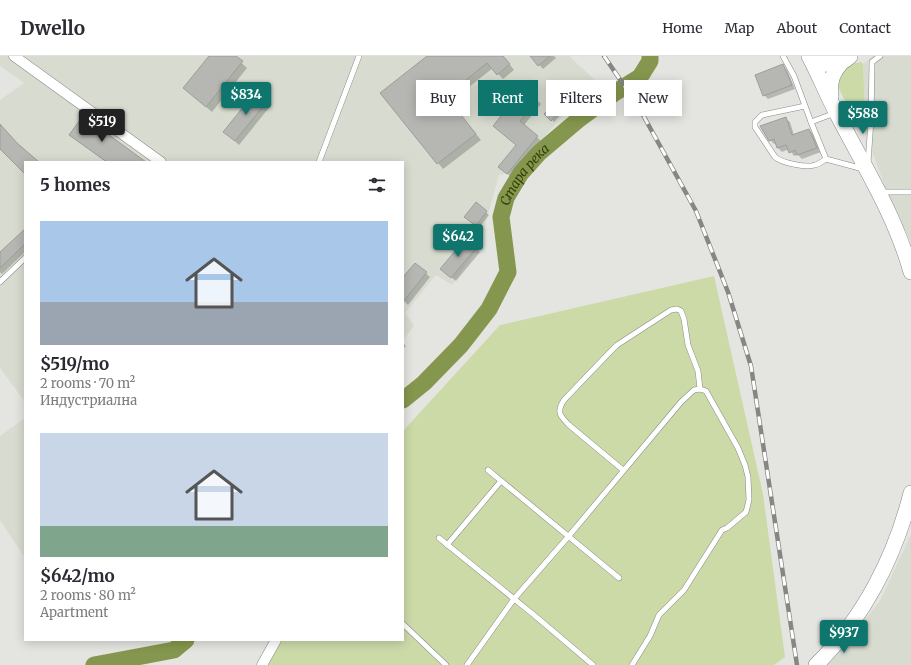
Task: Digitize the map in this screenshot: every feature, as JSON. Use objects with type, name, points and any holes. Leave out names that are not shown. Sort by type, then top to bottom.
[{"type":"main road","points":[[810,56],[818,61],[834,64],[847,58]]},
{"type":"main road","points":[[810,56],[834,107],[894,223],[907,256],[911,272]]},
{"type":"main road","points":[[834,107],[830,89],[831,77],[837,68],[847,58]]},
{"type":"main road","points":[[816,665],[851,625],[880,577],[892,550],[911,493]]},
{"type":"street","points":[[14,56],[160,161]]},
{"type":"street","points":[[262,665],[275,641]]},
{"type":"lane","points":[[319,161],[358,56]]},
{"type":"lane","points":[[783,56],[794,76],[826,159]]},
{"type":"lane","points":[[805,106],[762,115],[755,122],[755,127],[775,157],[786,163],[813,166],[826,159],[867,170],[871,120],[872,62],[880,56]]},
{"type":"lane","points":[[811,122],[834,107]]},
{"type":"lane","points":[[878,192],[911,192]]},
{"type":"lane","points":[[0,282],[24,259]]},
{"type":"lane","points":[[624,470],[569,425],[562,417],[560,412],[560,406],[564,400],[600,362],[617,346],[671,310],[677,309],[681,311],[684,319],[688,346],[698,371],[700,390]]},
{"type":"lane","points":[[467,665],[514,599],[681,402],[694,390],[706,391],[738,448],[745,465],[748,477],[748,507],[744,515],[722,530],[684,590],[659,615],[650,636],[632,665]]},
{"type":"lane","points":[[488,470],[500,482],[620,578]]},
{"type":"lane","points":[[447,545],[500,482]]},
{"type":"lane","points":[[439,538],[594,665]]},
{"type":"lane","points":[[404,625],[446,665]]},
{"type":"shaded area","points":[[0,56],[569,56],[595,80],[546,80],[546,116],[563,116],[513,172],[499,175],[479,247],[452,285],[436,275],[405,313],[414,326],[404,339],[404,161],[24,161],[24,401],[0,368],[0,100],[24,83],[0,66]]},
{"type":"shaded area","points":[[873,56],[911,56],[911,243],[887,192],[866,135],[863,64]]},
{"type":"shaded area","points":[[24,419],[24,556],[0,520],[0,436]]},
{"type":"shaded area","points":[[911,534],[911,665],[828,665],[880,601]]},
{"type":"green space","points":[[861,62],[863,64],[866,135],[838,86],[841,72],[851,64]]},
{"type":"green space","points":[[714,276],[763,494],[785,657],[774,665],[267,665],[281,641],[404,641],[404,430],[500,325]]},
{"type":"building","points":[[209,56],[236,56],[243,61],[206,107],[183,88]]},
{"type":"building","points":[[427,56],[503,56],[510,64],[497,75],[487,63],[466,80],[416,80],[416,116],[462,116],[476,134],[437,164],[380,93]]},
{"type":"building","points":[[530,56],[550,56],[538,66]]},
{"type":"building","points":[[783,64],[792,85],[763,96],[755,75]]},
{"type":"building","points":[[257,90],[269,99],[235,141],[223,132]]},
{"type":"building","points":[[83,116],[145,161],[106,161],[69,135]]},
{"type":"building","points":[[501,116],[524,116],[520,121],[538,136],[507,174],[498,167],[516,145],[493,126]]},
{"type":"building","points":[[546,116],[555,116],[551,121]]},
{"type":"building","points":[[786,117],[792,135],[809,129],[817,148],[797,155],[795,150],[789,153],[786,145],[777,148],[774,139],[769,141],[760,126]]},
{"type":"building","points":[[0,124],[17,143],[38,161],[24,161],[24,173],[0,149]]},
{"type":"building","points":[[476,202],[487,211],[476,226],[464,217]]},
{"type":"building","points":[[24,230],[24,245],[0,268],[0,252]]},
{"type":"building","points":[[466,238],[477,247],[451,278],[440,269]]},
{"type":"building","points":[[415,263],[427,272],[404,301],[404,276]]},
{"type":"waterway","name":"Стара река","points":[[404,399],[424,383],[461,345],[489,309],[508,272],[501,217],[506,198],[521,173],[539,153],[578,120],[616,92],[640,77],[650,61],[650,56]]},
{"type":"waterway","name":"Стара река","points":[[94,665],[174,650],[185,641]]},
{"type":"railway","points":[[604,56],[638,106],[696,211],[728,292],[751,366],[797,665]]}]
